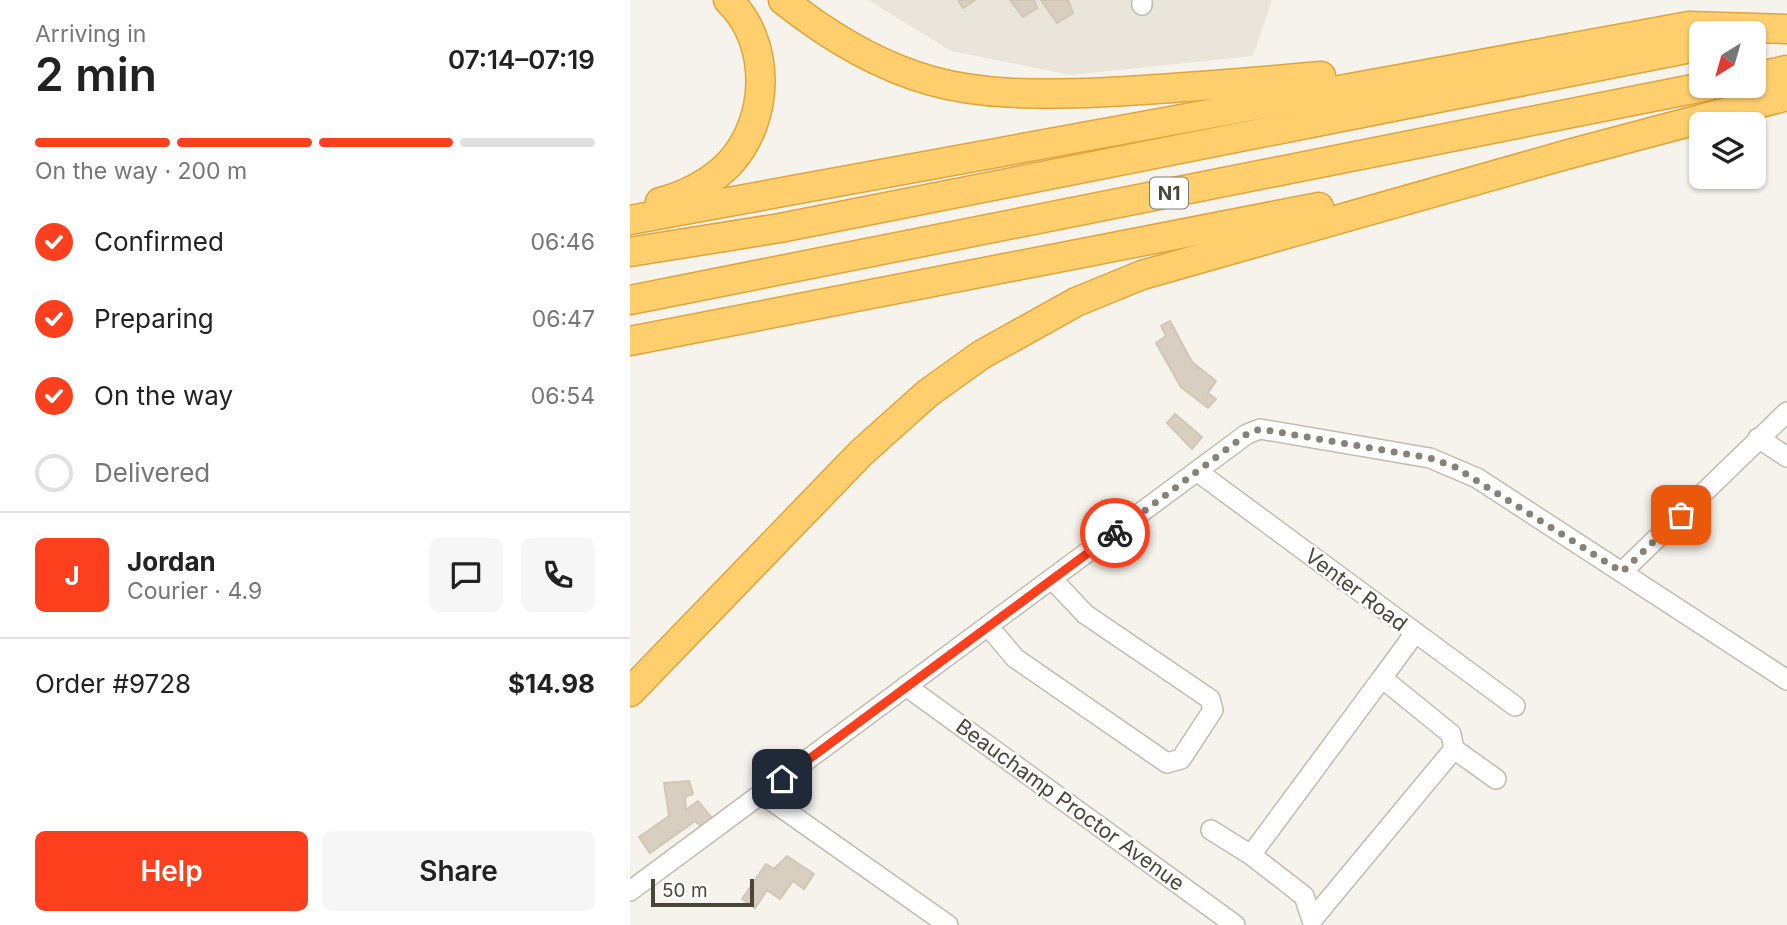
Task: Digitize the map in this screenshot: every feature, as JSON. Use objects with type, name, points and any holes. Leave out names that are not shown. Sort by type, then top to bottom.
[{"type":"highway","points":[[630,210],[665,201],[705,183],[730,162],[749,134],[762,84],[758,53],[749,29],[728,0]]},
{"type":"highway","points":[[783,0],[820,30],[880,61],[932,81],[994,92],[1142,91],[1480,63]]},
{"type":"highway","points":[[630,220],[1689,26],[1787,29]]},
{"type":"highway","points":[[1766,33],[1787,29]]},
{"type":"highway","name":"N1","points":[[630,253],[780,228],[1689,48]]},
{"type":"highway","points":[[1766,74],[1787,70]]},
{"type":"highway","name":"N1","points":[[630,300],[1689,90]]},
{"type":"highway","points":[[630,692],[861,453],[928,393],[981,355],[1076,302],[1142,275],[1569,154],[1787,96]]},
{"type":"highway","points":[[630,341],[1185,235],[1569,154]]},
{"type":"street","points":[[1622,572],[1787,412]]},
{"type":"street","points":[[630,891],[1247,434],[1260,429],[1430,458],[1477,478],[1787,680]]},
{"type":"street","points":[[1758,438],[1787,457]]},
{"type":"street","name":"Venter Road","points":[[1199,472],[1516,706]]},
{"type":"street","points":[[988,626],[1014,658],[1167,763],[1181,759],[1213,710],[1210,699],[1085,614],[1052,579]]},
{"type":"street","points":[[1251,855],[1415,634]]},
{"type":"street","points":[[1312,922],[1454,749],[1455,741],[1443,725],[1381,678]]},
{"type":"street","name":"Beauchamp Proctor Avenue","points":[[906,686],[1235,925]]},
{"type":"street","points":[[1454,749],[1496,779]]},
{"type":"street","points":[[762,794],[948,925]]},
{"type":"street","points":[[1211,830],[1251,855],[1304,896],[1312,922]]},
{"type":"shaded area","points":[[868,0],[1272,0],[1253,56],[1070,75],[951,51]]},
{"type":"building","points":[[958,0],[975,0],[963,8]]},
{"type":"building","points":[[1010,0],[1034,0],[1037,8],[1023,17]]},
{"type":"building","points":[[1041,0],[1068,0],[1073,13],[1057,23]]},
{"type":"building","points":[[1170,321],[1192,362],[1216,381],[1208,393],[1216,399],[1208,408],[1181,387],[1156,343],[1166,336],[1161,326]]},
{"type":"building","points":[[1175,414],[1202,437],[1192,449],[1167,423]]},
{"type":"building","points":[[689,781],[693,794],[685,797],[686,810],[698,801],[713,819],[702,827],[695,821],[650,853],[639,837],[669,816],[664,783]]},
{"type":"building","points":[[787,856],[814,874],[804,889],[793,881],[780,899],[767,890],[755,908],[742,899],[766,864],[774,869]]},
{"type":"way so far","points":[[1115,533],[1247,434],[1260,429],[1273,429],[1430,458],[1455,467],[1477,478],[1622,572],[1681,515]]},
{"type":"route","points":[[782,779],[1115,533]]}]
